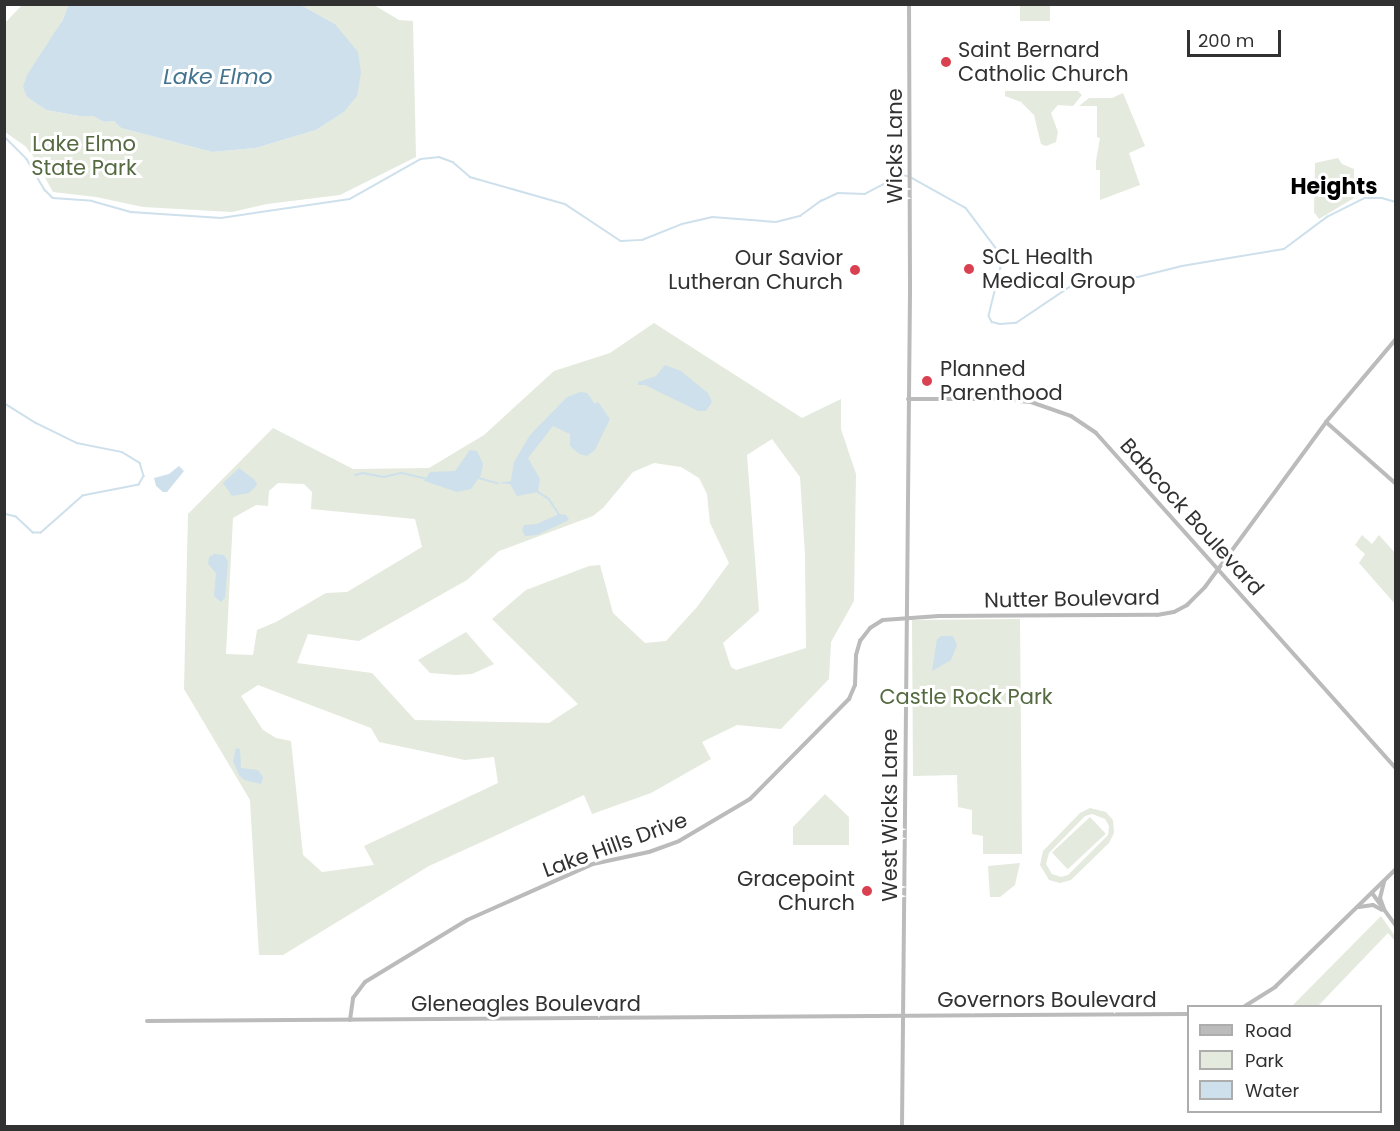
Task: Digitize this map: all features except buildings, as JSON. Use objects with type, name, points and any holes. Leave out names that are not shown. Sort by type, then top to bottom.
[{"type":"street","name":"Wicks Lane","points":[[909,4],[910,288]]},
{"type":"street","name":"West Wicks Lane","points":[[902,1126],[905,1016],[910,288]]},
{"type":"street","name":"Nutter Boulevard","points":[[906,617],[1164,614],[1191,603],[1326,422],[1395,339]]},
{"type":"street","name":"Babcock Boulevard","points":[[908,399],[1018,400],[1044,405],[1071,416],[1105,442],[1395,768]]},
{"type":"street","points":[[1326,422],[1395,484]]},
{"type":"street","name":"Lake Hills Drive","points":[[350,1020],[353,998],[365,982],[467,920],[593,864],[649,852],[679,841],[750,799],[849,699],[855,685],[857,648],[866,633],[883,620],[906,617]]},
{"type":"street","points":[[1247,1005],[1275,987],[1395,869]]},
{"type":"street","points":[[1384,880],[1380,898],[1386,912]]},
{"type":"street","points":[[1372,893],[1395,926]]},
{"type":"street","points":[[1356,908],[1373,905],[1386,912]]},
{"type":"street","name":"Governors Boulevard","points":[[905,1016],[1187,1014]]},
{"type":"street","name":"Gleneagles Boulevard","points":[[147,1021],[905,1016]]},
{"type":"green space","name":"Lake Elmo State Park","points":[[22,5],[69,5],[27,97],[46,110],[93,116],[104,122],[114,121],[121,128],[212,152],[256,148],[316,130],[344,112],[335,24],[301,5],[374,5],[399,20],[413,21],[416,157],[340,195],[267,204],[232,212],[143,207],[96,197],[53,192],[25,146],[5,132],[4,24]]},
{"type":"green space","points":[[1020,5],[1050,5],[1050,21],[1020,21]]},
{"type":"green space","points":[[1005,91],[1078,91],[1082,95],[1073,106],[1058,105],[1051,113],[1058,132],[1056,142],[1046,146],[1041,144],[1034,115],[1021,102],[1005,96]]},
{"type":"green space","points":[[1123,93],[1145,146],[1129,153],[1140,185],[1100,200],[1100,170],[1096,170],[1100,138],[1097,137],[1097,106],[1079,106],[1089,98],[1112,98]]},
{"type":"green space","points":[[1338,158],[1342,164],[1354,169],[1354,198],[1319,219],[1314,212],[1315,163]]},
{"type":"green space","points":[[654,323],[802,418],[841,399],[841,429],[856,474],[854,601],[831,642],[829,679],[781,729],[737,725],[702,742],[711,759],[651,793],[592,814],[584,795],[429,866],[283,955],[259,955],[250,800],[184,689],[188,514],[273,428],[353,469],[429,468],[484,435],[554,371],[610,353]],"holes":[[[772,439],[800,477],[805,555],[806,648],[736,670],[731,667],[723,643],[759,611],[747,455]],[[654,463],[681,467],[699,478],[707,494],[710,523],[729,563],[697,607],[666,641],[645,643],[613,613],[600,565],[589,566],[526,590],[492,619],[578,704],[549,723],[415,720],[372,673],[297,663],[308,634],[359,641],[467,580],[499,551],[593,516],[603,508],[633,472]],[[278,483],[304,484],[312,492],[311,509],[415,519],[422,547],[347,592],[326,593],[276,622],[257,630],[253,655],[226,654],[233,518],[256,505],[268,506],[269,491]],[[258,685],[371,728],[379,742],[465,760],[494,757],[498,783],[364,846],[374,865],[322,872],[303,855],[291,741],[276,738],[263,730],[241,696]]]},
{"type":"green space","points":[[1362,535],[1372,544],[1379,535],[1395,553],[1395,604],[1359,563],[1365,554],[1355,545]]},
{"type":"green space","name":"Castle Rock Park","points":[[1020,619],[1022,854],[983,854],[983,836],[972,834],[972,810],[958,807],[957,775],[913,776],[912,620]]},
{"type":"green space","points":[[466,632],[494,664],[472,674],[456,675],[430,673],[418,660]]},
{"type":"green space","points":[[825,794],[849,817],[849,845],[793,845],[793,827]]},
{"type":"green space","points":[[1090,808],[1106,812],[1113,820],[1114,833],[1109,843],[1071,880],[1060,883],[1049,880],[1040,865],[1043,851],[1080,813]],"holes":[[[1092,814],[1105,819],[1109,826],[1108,835],[1068,875],[1061,877],[1052,874],[1046,864],[1049,853],[1085,816]]]},
{"type":"green space","points":[[1090,817],[1106,834],[1068,869],[1052,852]]},
{"type":"green space","points":[[1020,863],[1015,885],[1000,897],[990,897],[988,866]]},
{"type":"green space","points":[[1381,916],[1395,936],[1395,941],[1388,933],[1319,1005],[1293,1005]]},
{"type":"water","name":"Lake Elmo","points":[[69,4],[301,5],[335,24],[358,52],[361,73],[357,96],[344,112],[316,130],[256,148],[212,152],[121,128],[114,121],[104,122],[93,116],[46,110],[27,97],[23,87],[27,75],[62,21]]},
{"type":"water","points":[[665,365],[681,371],[708,393],[712,402],[706,411],[698,411],[645,385],[638,385],[638,382],[656,376]]},
{"type":"water","points":[[580,392],[587,393],[595,404],[598,402],[610,419],[595,450],[587,456],[579,454],[570,446],[570,434],[553,426],[528,458],[540,479],[538,492],[517,496],[510,484],[497,483],[511,481],[514,462],[530,435],[567,397]]},
{"type":"water","points":[[470,450],[477,451],[483,464],[481,475],[471,489],[457,492],[424,481],[430,472],[455,471]]},
{"type":"water","points":[[179,466],[184,471],[167,492],[163,492],[156,486],[154,478],[169,474]]},
{"type":"water","points":[[239,468],[255,480],[257,485],[249,493],[232,496],[223,483]]},
{"type":"water","points":[[559,514],[566,515],[569,520],[537,535],[525,536],[522,530],[524,525],[537,524]]},
{"type":"water","points":[[214,554],[224,555],[228,562],[225,598],[221,602],[214,596],[216,573],[208,564],[209,557]]},
{"type":"water","points":[[941,636],[953,636],[957,645],[951,660],[932,671],[937,639]]},
{"type":"water","points":[[236,748],[240,749],[241,768],[258,770],[263,777],[261,784],[244,780],[239,775],[233,761]]},
{"type":"waterway","points":[[4,136],[27,159],[45,190],[53,198],[92,201],[131,212],[221,218],[350,199],[421,159],[439,157],[453,162],[470,177],[565,204],[621,241],[642,240],[682,224],[712,217],[776,222],[800,216],[821,201],[838,193],[865,194],[901,175],[907,176]]},
{"type":"waterway","points":[[912,178],[966,208],[999,252],[1001,267],[989,316],[992,322],[1000,324],[1016,323],[1071,286],[1090,277],[1138,277],[1182,266],[1284,249],[1327,217],[1365,198],[1382,198],[1396,202]]},
{"type":"waterway","points":[[4,403],[36,423],[77,443],[122,452],[140,463],[144,476],[139,485],[83,496],[41,533],[33,533],[16,517],[4,514]]},
{"type":"waterway","points":[[355,475],[363,473],[384,477],[402,473],[424,478]]},
{"type":"waterway","points":[[479,478],[497,483]]},
{"type":"waterway","points":[[538,492],[549,499],[559,514]]},
{"type":"place","name":"Saint Bernard Catholic Church","points":[[946,62]]},
{"type":"place","name":"SCL Health Medical Group","points":[[969,269]]},
{"type":"place","name":"Our Savior Lutheran Church","points":[[855,270]]},
{"type":"place","name":"Planned Parenthood","points":[[927,381]]},
{"type":"place","name":"Gracepoint Church","points":[[867,891]]},
{"type":"district","name":"Heights","points":[[1334,187]]}]
